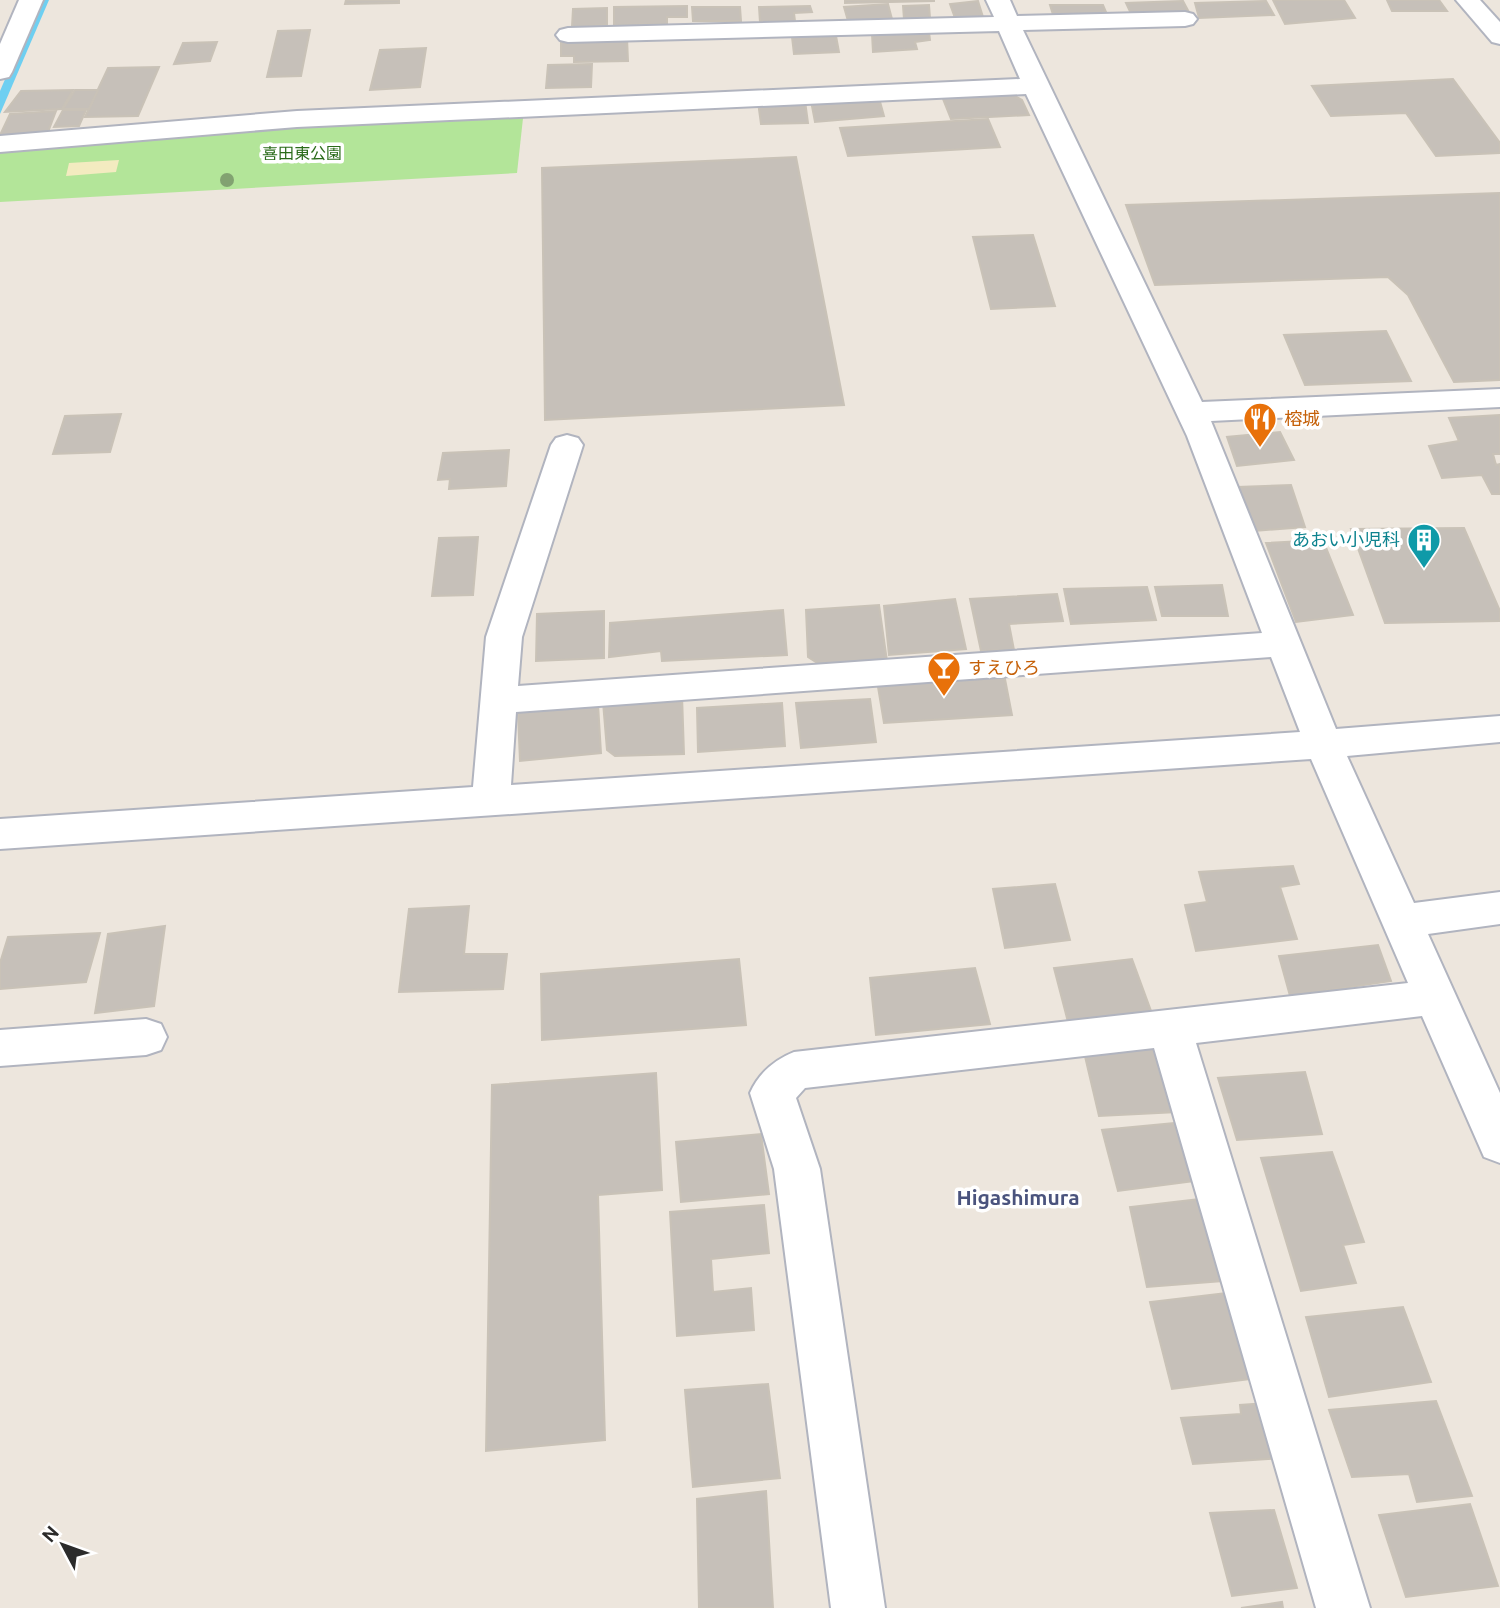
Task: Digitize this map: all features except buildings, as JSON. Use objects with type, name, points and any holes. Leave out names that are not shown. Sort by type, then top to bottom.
[{"type":"street","points":[[0,72],[31,0]]},
{"type":"street","points":[[998,0],[1035,86],[1192,412],[1323,744],[1500,1143]]},
{"type":"street","points":[[1468,0],[1500,37]]},
{"type":"street","points":[[568,35],[1185,19]]},
{"type":"street","points":[[0,144],[297,119],[1035,86]]},
{"type":"street","points":[[1192,412],[1500,398]]},
{"type":"street","points":[[491,799],[504,637],[567,445]]},
{"type":"street","points":[[499,700],[1284,644]]},
{"type":"street","points":[[0,834],[1323,744],[1500,729]]},
{"type":"street","points":[[1403,921],[1500,908]]},
{"type":"street","points":[[858,1608],[797,1169],[772,1093],[794,1071],[1437,997]]},
{"type":"street","points":[[1170,1028],[1343,1608]]},
{"type":"street","points":[[0,1048],[146,1037]]},
{"type":"green space","name":"喜田東公園","points":[[524,109],[517,173],[0,202],[0,152],[282,121]]},
{"type":"sand","points":[[119,160],[116,172],[66,176],[69,163]]},
{"type":"water","points":[[39,0],[49,0],[0,114],[0,91]]},
{"type":"place","name":"榕城","points":[[1260,449]]},
{"type":"place","name":"あおい小児科","points":[[1424,570]]},
{"type":"place","name":"すえひろ","points":[[944,698]]},
{"type":"district","name":"Higashimura","points":[[1018,1198]]}]
